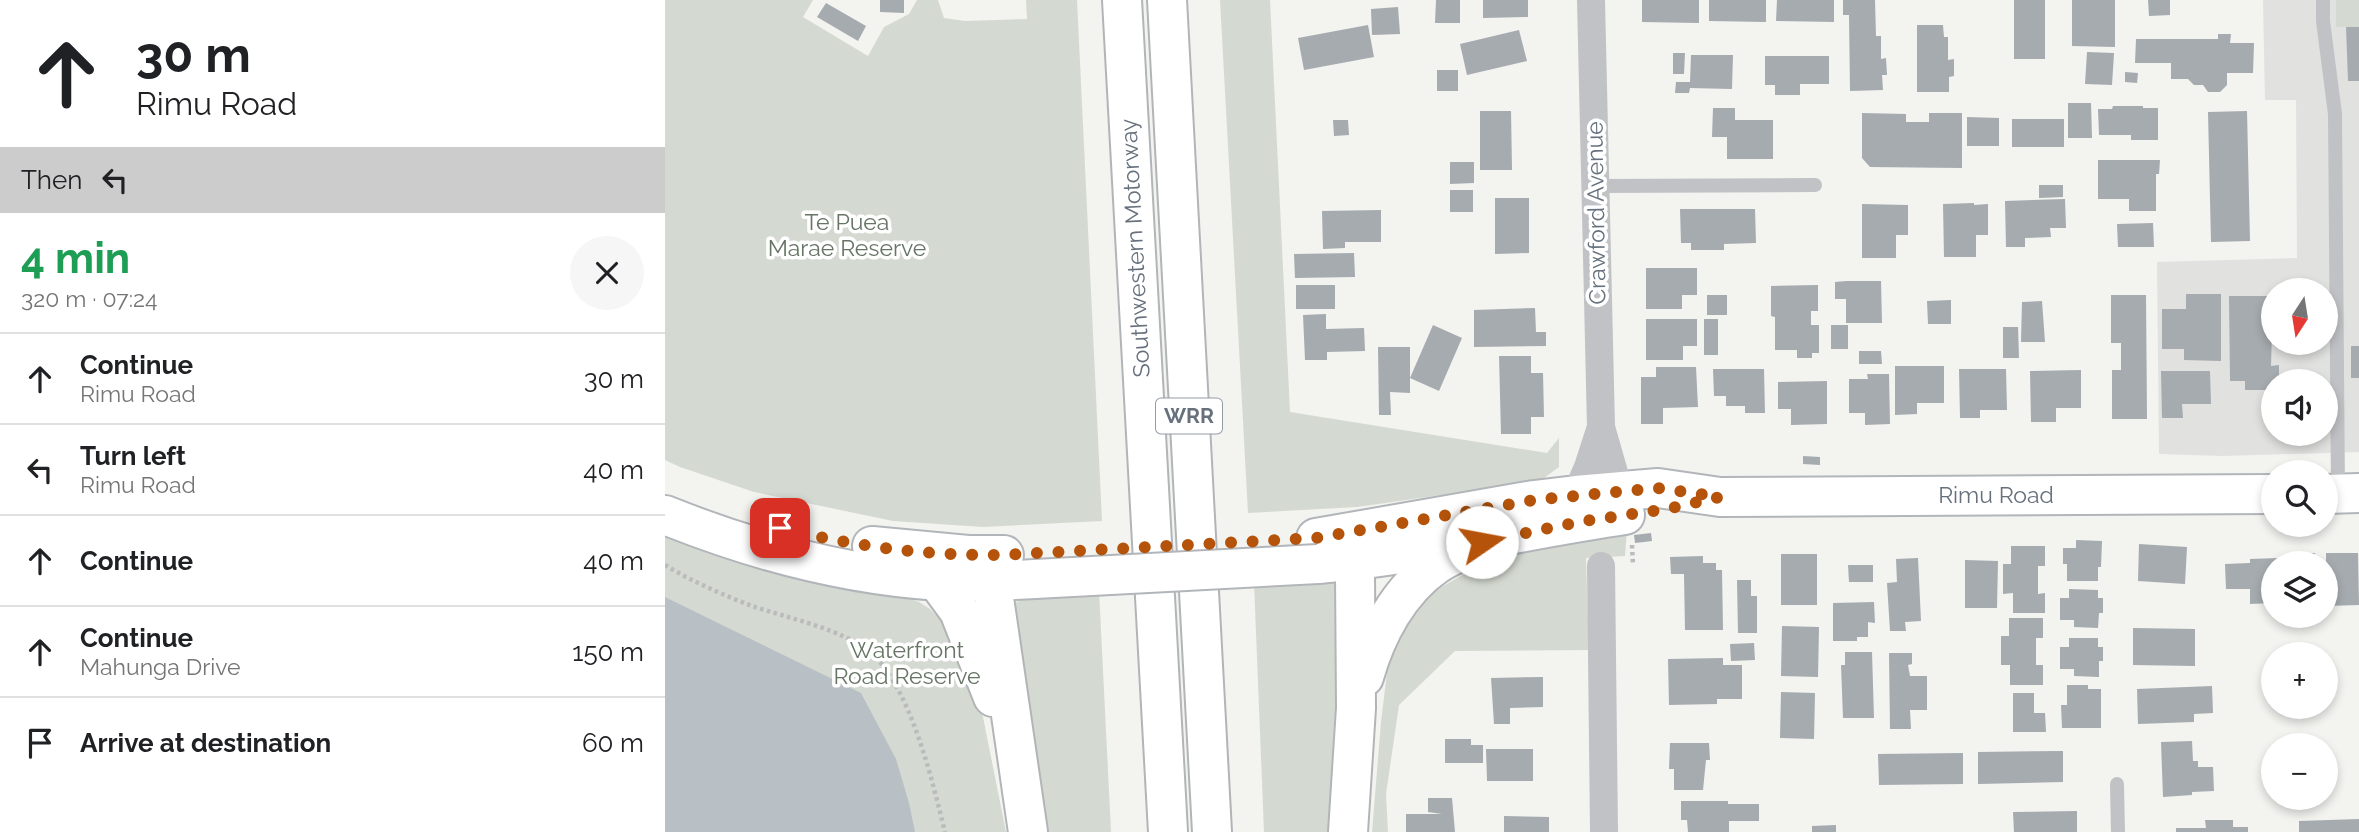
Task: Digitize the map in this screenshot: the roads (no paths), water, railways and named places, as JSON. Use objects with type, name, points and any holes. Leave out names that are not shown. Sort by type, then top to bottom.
[{"type":"main road","name":"Southwestern Motorway","points":[[1122,0],[1168,832]]},
{"type":"main road","name":"Southwestern Motorway","points":[[1167,0],[1212,832]]},
{"type":"main road","name":"Rimu Road","points":[[1580,508],[1626,491],[1658,488],[1720,497],[2261,494]]},
{"type":"main road","points":[[665,489],[756,522],[804,534],[867,546],[968,555],[1015,567]]},
{"type":"main road","name":"Rimu Road","points":[[1580,508],[1667,509],[1720,497]]},
{"type":"main road","points":[[1328,550],[1534,500],[1580,508]]},
{"type":"main road","points":[[1356,708],[1375,646],[1386,621],[1420,578],[1439,563],[1482,542],[1580,508]]},
{"type":"main road","points":[[665,515],[737,542],[816,563],[937,580],[1015,567],[1482,542]]},
{"type":"main road","points":[[1328,550],[1355,574],[1356,708],[1348,832]]},
{"type":"main road","points":[[1015,567],[1020,784]]},
{"type":"main road","points":[[937,580],[959,611],[986,675],[1020,784],[1028,832]]},
{"type":"street","name":"Crawford Avenue","points":[[1591,0],[1601,427],[1615,476],[1626,491]]},
{"type":"street","name":"Crawford Avenue","points":[[1580,508],[1588,467],[1601,427]]},
{"type":"street","points":[[1601,566],[1604,832]]},
{"type":"lane","points":[[2323,0],[2323,21],[2335,114],[2341,494]]},
{"type":"lane","points":[[1595,186],[1815,185]]},
{"type":"lane","points":[[2117,784],[2118,832]]},
{"type":"park label","name":"Te Puea Marae Reserve","points":[[847,235]]},
{"type":"park label","name":"Waterfront Road Reserve","points":[[907,663]]}]
